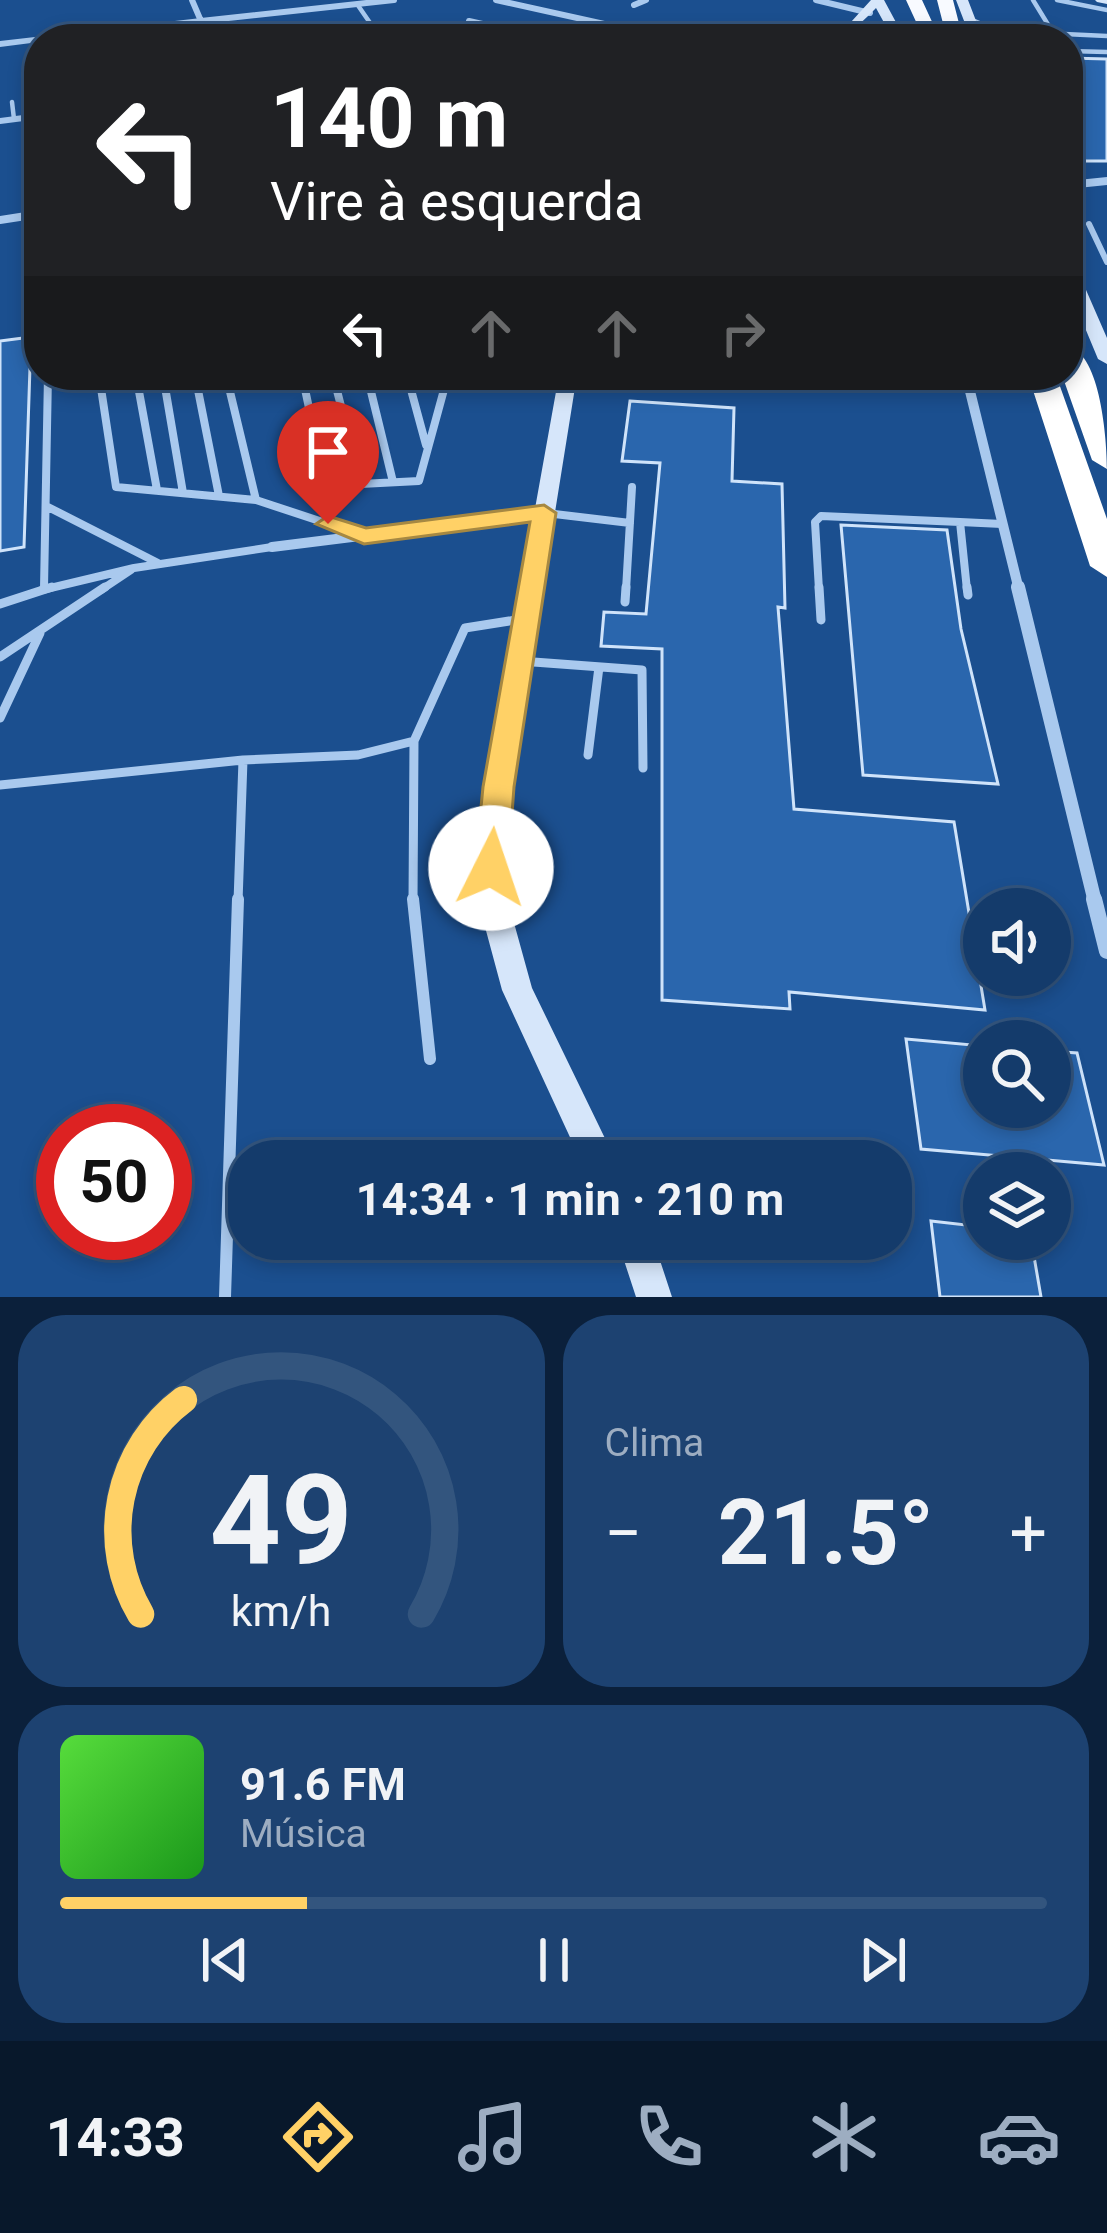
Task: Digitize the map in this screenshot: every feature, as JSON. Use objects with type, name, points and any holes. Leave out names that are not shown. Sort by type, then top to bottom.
[{"type":"highway","points":[[1048,390],[1107,566]]},
{"type":"highway","points":[[1081,390],[1107,460]]},
{"type":"main road","points":[[1083,302],[1107,358]]},
{"type":"main road","points":[[565,390],[494,825],[496,912],[517,990],[589,1140]]},
{"type":"main road","points":[[1039,390],[1058,418]]},
{"type":"main road","points":[[642,1260],[654,1297]]},
{"type":"street","points":[[192,0],[201,22]]},
{"type":"street","points":[[306,0],[311,9]]},
{"type":"street","points":[[182,24],[394,0]]},
{"type":"street","points":[[496,0],[604,24]]},
{"type":"street","points":[[634,5],[646,0]]},
{"type":"street","points":[[816,0],[875,4]]},
{"type":"street","points":[[469,21],[482,24]]},
{"type":"street","points":[[0,121],[24,118]]},
{"type":"street","points":[[971,390],[1107,951]]},
{"type":"street","points":[[272,547],[544,513]]},
{"type":"lane","points":[[1058,0],[1105,4]]},
{"type":"lane","points":[[357,4],[371,24]]},
{"type":"lane","points":[[960,4],[988,24]]},
{"type":"lane","points":[[12,102],[14,119]]},
{"type":"lane","points":[[1089,224],[1102,241],[1107,262]]},
{"type":"lane","points":[[44,587],[48,390]]},
{"type":"lane","points":[[102,390],[116,487],[256,500],[364,536]]},
{"type":"lane","points":[[139,390],[157,490]]},
{"type":"lane","points":[[166,390],[183,493]]},
{"type":"lane","points":[[198,390],[219,496]]},
{"type":"lane","points":[[230,390],[256,500]]},
{"type":"lane","points":[[305,390],[322,474],[341,484],[419,481],[443,390]]},
{"type":"lane","points":[[337,390],[361,484]]},
{"type":"lane","points":[[371,390],[393,482]]},
{"type":"lane","points":[[410,390],[426,446]]},
{"type":"lane","points":[[625,602],[632,487]]},
{"type":"lane","points":[[46,506],[158,563]]},
{"type":"lane","points":[[544,513],[630,523]]},
{"type":"lane","points":[[820,620],[815,522],[821,516],[1002,524]]},
{"type":"lane","points":[[960,522],[968,595]]},
{"type":"lane","points":[[0,604],[44,587],[135,567],[272,547]]},
{"type":"lane","points":[[0,657],[135,567]]},
{"type":"lane","points":[[430,1059],[416,979],[408,856],[414,741],[465,628],[527,618]]},
{"type":"lane","points":[[0,718],[40,633]]},
{"type":"lane","points":[[520,661],[636,668],[645,673],[643,768]]},
{"type":"lane","points":[[588,755],[599,667]]},
{"type":"lane","points":[[0,785],[243,760],[358,755],[414,741]]},
{"type":"lane","points":[[225,1297],[243,760]]},
{"type":"building","points":[[1083,58],[1107,59],[1107,161],[1084,161]]},
{"type":"building","points":[[24,338],[24,390],[29,390],[24,547],[0,551],[0,341]]},
{"type":"building","points":[[630,401],[734,408],[732,481],[782,484],[785,608],[778,607],[794,809],[954,822],[965,888],[963,996],[983,996],[985,1010],[789,992],[790,1009],[662,1000],[662,649],[601,646],[604,612],[646,614],[660,463],[622,461]]},
{"type":"building","points":[[841,525],[947,530],[961,629],[998,784],[863,775]]},
{"type":"building","points":[[906,1039],[963,1044],[963,1128],[1071,1128],[1071,1053],[1077,1053],[1104,1165],[1071,1162],[1071,1152],[921,1149]]},
{"type":"building","points":[[931,1221],[963,1225],[963,1260],[1035,1260],[1041,1297],[940,1297]]},
{"type":"route","points":[[328,524],[364,536],[544,513],[498,787],[491,868]]}]
